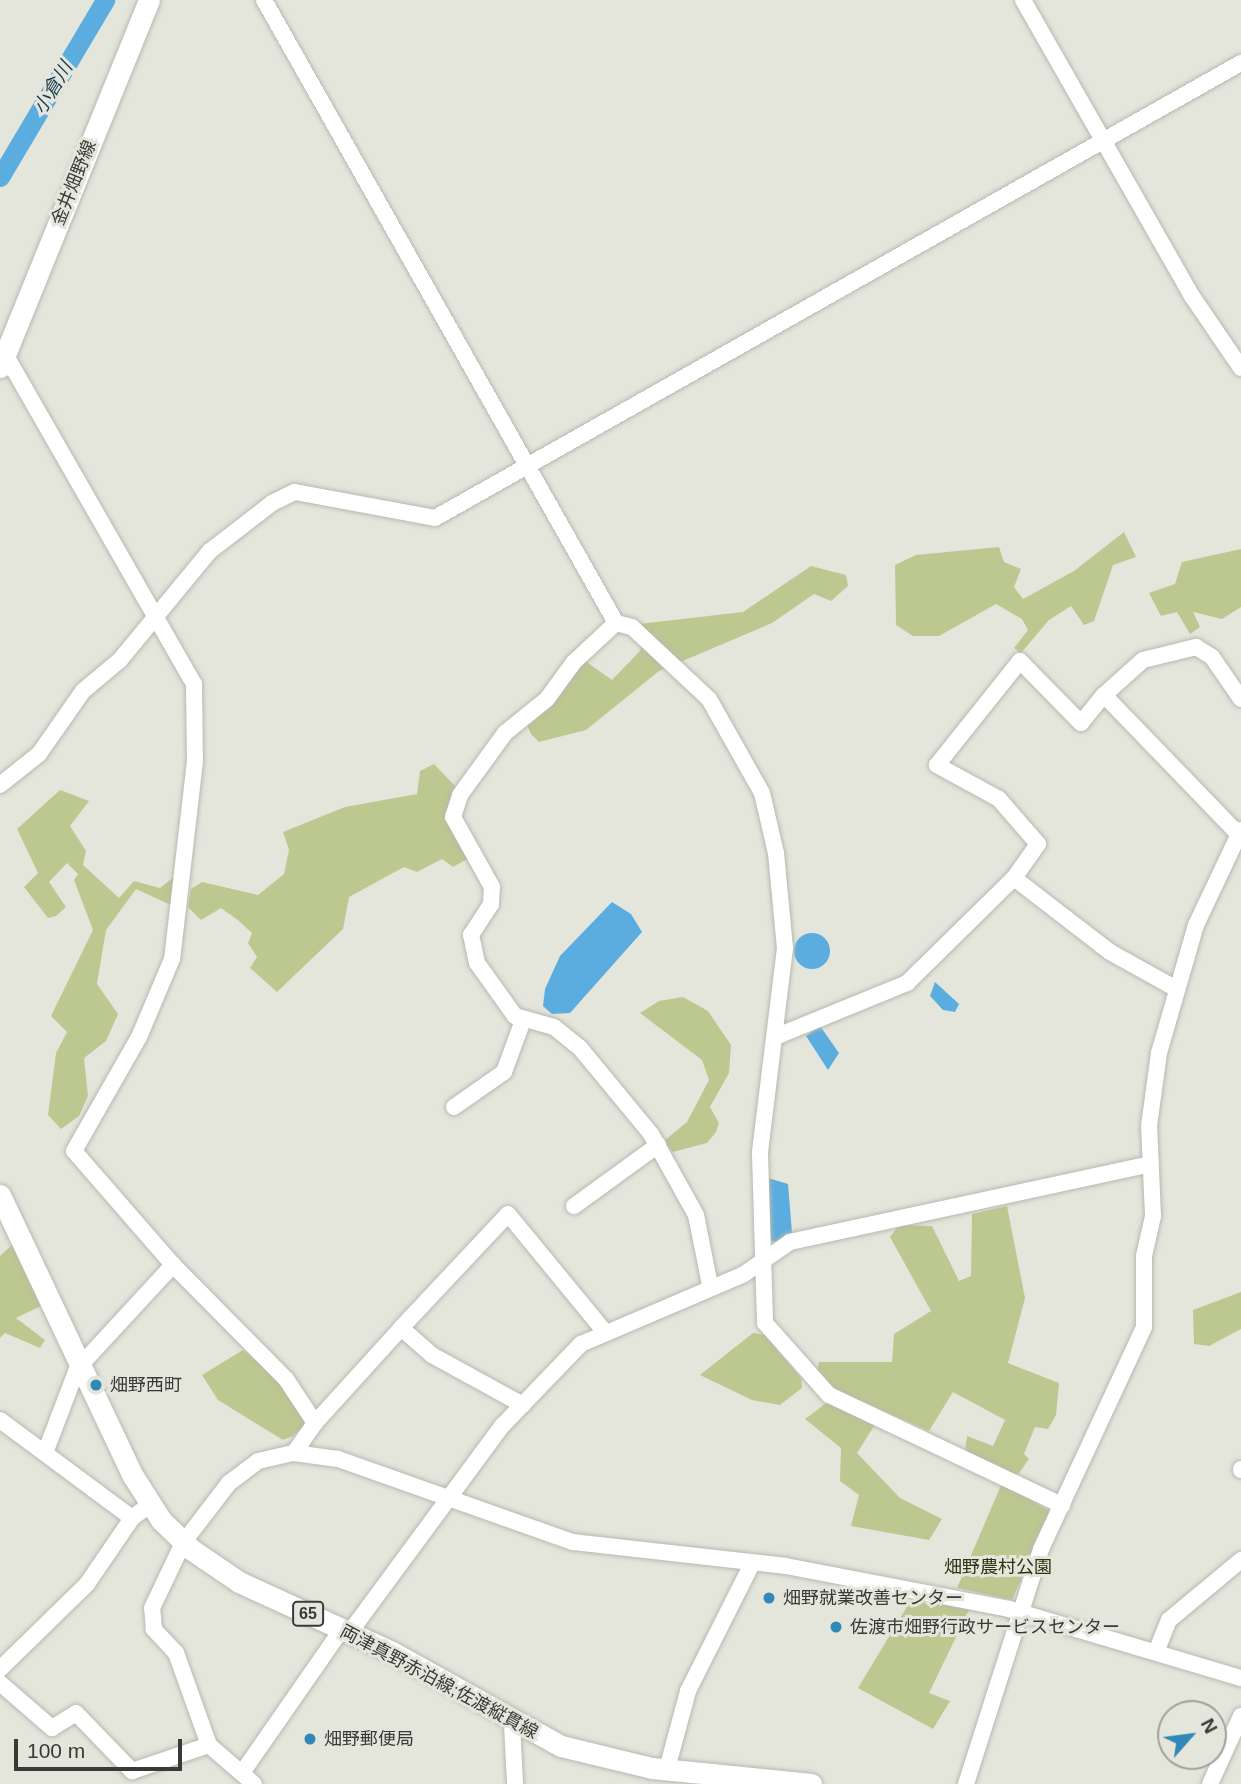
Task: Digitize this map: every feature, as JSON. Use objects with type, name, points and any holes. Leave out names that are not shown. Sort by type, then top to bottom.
[{"type":"main road","name":"金井畑野線","points":[[3,360],[149,0]]},
{"type":"main road","name":"両津真野赤泊線;佐渡縦貫線","points":[[0,1195],[149,1505],[183,1543],[239,1582],[346,1630],[512,1724],[584,1754],[662,1774],[811,1784]]},
{"type":"street","points":[[264,0],[616,623],[632,627],[709,699],[762,793],[785,925],[775,1037],[760,1153],[759,1262],[765,1323],[816,1387],[1062,1505]]},
{"type":"street","points":[[1023,0],[1103,142],[1241,368]]},
{"type":"street","points":[[0,785],[39,754],[83,691],[158,614],[210,551],[295,492],[435,519],[1241,63]]},
{"type":"street","points":[[3,360],[158,614],[194,684],[195,761],[173,959],[139,1037],[74,1151],[173,1265],[286,1379],[315,1423]]},
{"type":"street","points":[[523,1023],[477,963],[471,935],[493,896],[453,817],[455,806],[505,733],[547,699],[574,662],[616,623]]},
{"type":"street","points":[[775,1037],[907,983],[1014,878],[1038,844],[999,799],[937,765],[938,760],[1020,661],[1082,723],[1104,695],[1143,660],[1196,648],[1212,657],[1241,699]]},
{"type":"street","points":[[966,1784],[1021,1612],[1062,1505],[1143,1327],[1151,1164],[1149,1126],[1173,987],[1236,856],[1240,832],[1104,695]]},
{"type":"street","points":[[1014,878],[1110,952],[1173,987]]},
{"type":"street","points":[[523,1023],[543,1022],[579,1048],[658,1145],[696,1215],[710,1284]]},
{"type":"street","points":[[454,1107],[504,1072],[523,1023]]},
{"type":"street","points":[[574,1206],[658,1145]]},
{"type":"street","points":[[244,1770],[346,1630],[523,1405],[581,1344],[604,1331],[759,1262],[790,1242],[1151,1164]]},
{"type":"street","points":[[294,1453],[315,1423],[508,1214],[604,1331]]},
{"type":"street","points":[[45,1453],[80,1364],[173,1265]]},
{"type":"street","points":[[401,1328],[432,1355],[523,1405]]},
{"type":"street","points":[[0,1420],[132,1518]]},
{"type":"street","points":[[254,1784],[244,1770],[209,1745],[176,1653],[151,1622],[154,1597],[183,1543],[243,1470],[294,1453],[338,1460],[448,1501],[573,1542],[753,1562],[1021,1612],[1241,1678]]},
{"type":"street","points":[[0,1669],[87,1584],[132,1518],[149,1505]]},
{"type":"street","points":[[1156,1652],[1169,1620],[1241,1560]]},
{"type":"street","points":[[662,1774],[688,1692],[753,1562]]},
{"type":"street","points":[[0,1684],[52,1728],[76,1713],[132,1771],[209,1745]]},
{"type":"street","points":[[1210,1784],[1241,1716]]},
{"type":"street","points":[[512,1724],[515,1784]]},
{"type":"green space","points":[[1124,532],[1136,557],[1113,565],[1094,621],[1084,625],[1071,606],[1049,620],[1021,653],[1014,648],[1028,630],[1022,619],[996,604],[939,636],[913,636],[896,625],[895,565],[916,555],[999,547],[1004,562],[1021,569],[1014,587],[1023,599],[1074,571]]},
{"type":"green space","points":[[1241,549],[1241,607],[1222,619],[1193,612],[1200,627],[1190,634],[1177,612],[1161,616],[1149,593],[1175,584],[1182,562]]},
{"type":"green space","points":[[811,566],[846,575],[848,586],[831,601],[814,594],[772,623],[659,671],[586,730],[539,742],[531,734],[526,723],[585,661],[612,680],[640,651],[646,633],[639,624],[743,612]]},
{"type":"green space","points":[[434,764],[458,789],[448,814],[471,857],[453,867],[442,859],[417,872],[404,867],[349,897],[343,929],[277,992],[250,968],[257,957],[248,943],[252,933],[221,908],[201,920],[188,907],[191,889],[202,882],[258,895],[284,874],[289,850],[283,832],[345,807],[417,794],[420,771]]},
{"type":"green space","points":[[60,790],[89,801],[70,826],[86,851],[83,865],[119,898],[134,881],[160,888],[175,876],[173,906],[136,889],[106,930],[97,984],[118,1014],[106,1041],[84,1058],[88,1096],[79,1116],[61,1129],[48,1115],[56,1053],[67,1032],[51,1016],[93,930],[74,880],[78,874],[67,863],[49,882],[66,907],[56,916],[48,918],[24,887],[38,873],[17,829]]},
{"type":"green space","points":[[683,997],[708,1011],[731,1045],[729,1073],[710,1107],[719,1123],[716,1132],[707,1143],[673,1152],[664,1141],[687,1122],[709,1080],[702,1060],[640,1013],[659,1001]]},
{"type":"green space","points":[[1007,1206],[1025,1298],[1008,1363],[1059,1383],[1056,1415],[1048,1429],[1035,1427],[1024,1454],[1029,1459],[1017,1476],[965,1452],[967,1436],[993,1446],[1005,1420],[953,1392],[929,1431],[836,1390],[817,1373],[819,1362],[892,1362],[894,1334],[931,1311],[890,1237],[899,1225],[932,1226],[959,1281],[971,1276],[972,1214]]},
{"type":"green space","points":[[16,1241],[43,1305],[16,1318],[45,1340],[40,1348],[5,1333],[0,1338],[0,1256]]},
{"type":"green space","points":[[1241,1292],[1241,1329],[1209,1346],[1194,1344],[1193,1310]]},
{"type":"green space","points":[[753,1333],[765,1335],[801,1378],[802,1388],[780,1405],[752,1400],[700,1375]]},
{"type":"green space","points":[[243,1350],[282,1381],[304,1414],[306,1424],[293,1436],[283,1440],[218,1400],[202,1375]]},
{"type":"green space","points":[[829,1401],[876,1423],[857,1453],[900,1498],[942,1519],[929,1540],[851,1526],[859,1495],[840,1481],[841,1448],[805,1419]]},
{"type":"green space","name":"畑野農村公園","points":[[1002,1483],[1051,1512],[1012,1600],[957,1588]]},
{"type":"green space","points":[[911,1600],[970,1608],[929,1693],[950,1701],[933,1729],[858,1688]]},
{"type":"water","points":[[612,902],[631,914],[642,932],[570,1013],[552,1014],[543,1006],[545,989],[560,956]]},
{"type":"water","points":[[812,933],[825,938],[830,951],[825,964],[812,969],[799,964],[794,951],[799,938]]},
{"type":"water","points":[[935,982],[959,1004],[955,1012],[943,1010],[930,996]]},
{"type":"water","points":[[820,1026],[839,1053],[828,1070],[806,1036]]},
{"type":"water","points":[[768,1178],[788,1184],[792,1233],[775,1242],[768,1239]]},
{"type":"waterway","name":"小倉川","points":[[0,177],[105,0]]},
{"type":"place","name":"畑野西町","points":[[96,1385]]},
{"type":"place","name":"畑野就業改善センター","points":[[769,1598]]},
{"type":"place","name":"佐渡市畑野行政サービスセンター","points":[[836,1627]]},
{"type":"place","name":"畑野郵便局","points":[[310,1739]]}]
